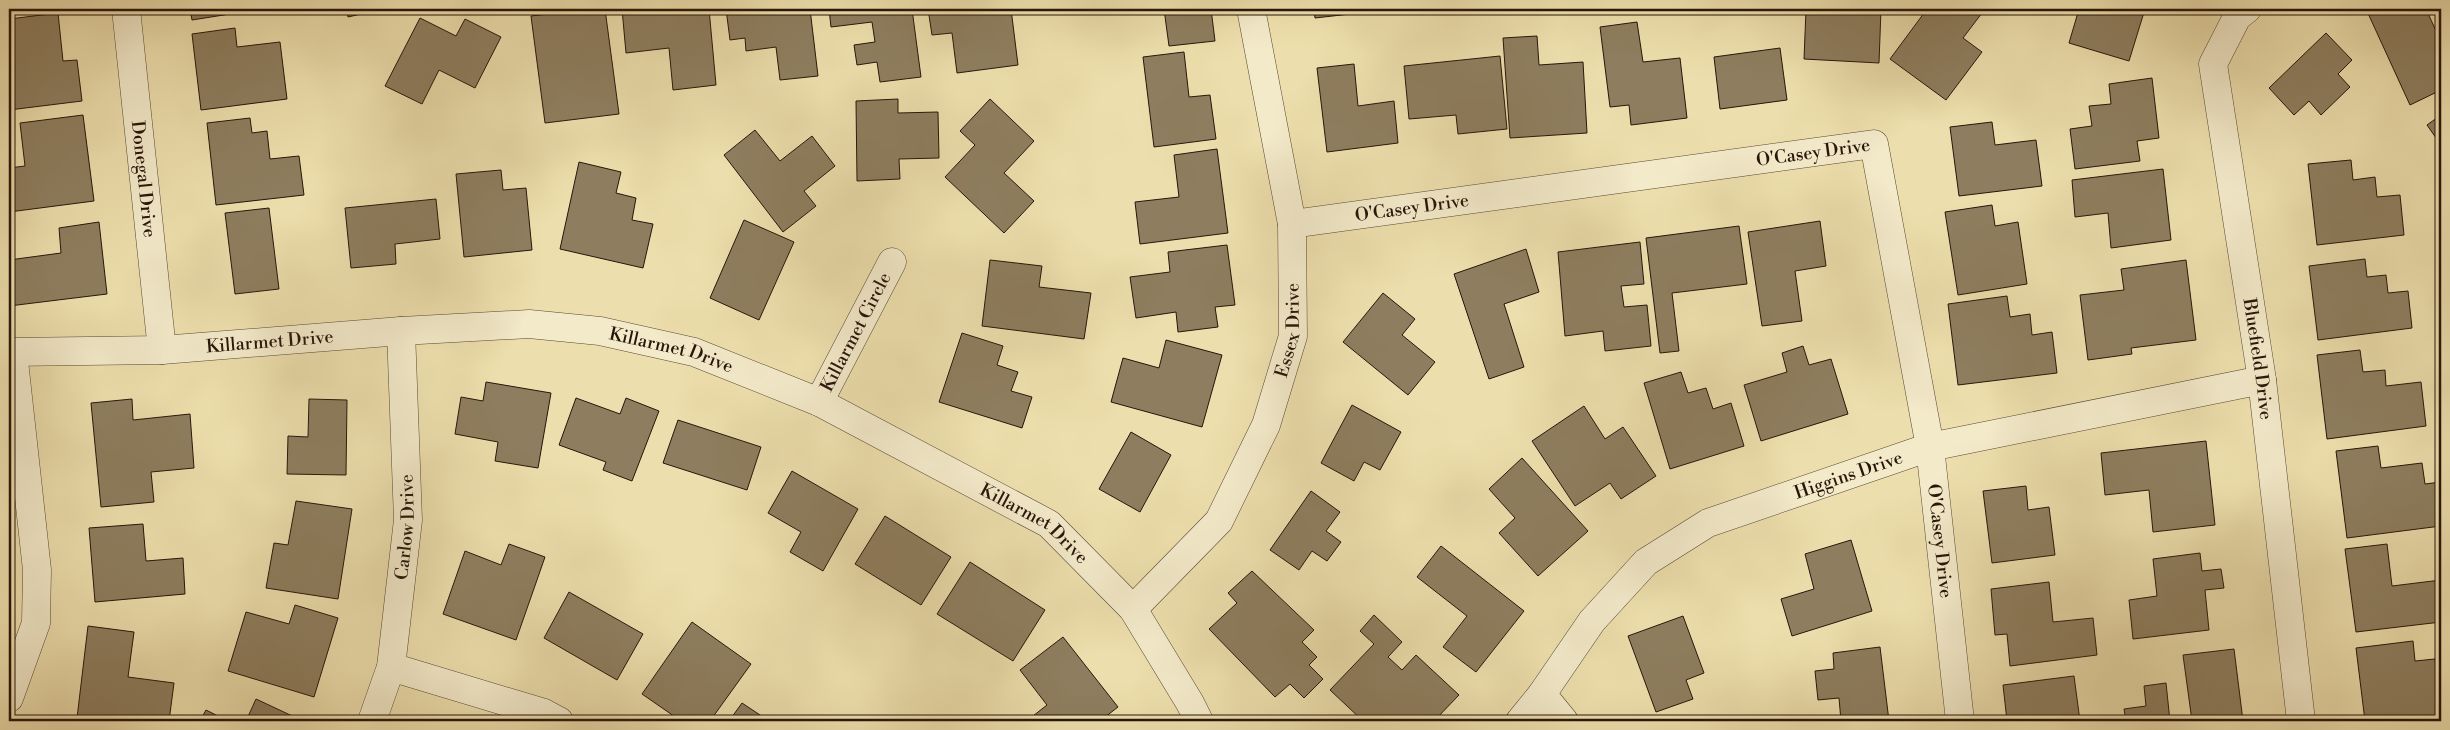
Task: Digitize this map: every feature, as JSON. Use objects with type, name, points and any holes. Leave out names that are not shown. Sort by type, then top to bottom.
[{"type":"street","name":"Donegal Drive","points":[[126,9],[162,350]]},
{"type":"street","name":"Essex Drive","points":[[1133,609],[1219,521],[1266,425],[1293,336],[1292,224],[1251,9]]},
{"type":"street","name":"Bluefield Drive","points":[[2248,9],[2237,17],[2213,64],[2262,380],[2301,721]]},
{"type":"street","name":"O'Casey Drive","points":[[1292,224],[1874,144],[1930,447],[1960,721]]},
{"type":"street","name":"Killarmet Circle","points":[[819,402],[892,262]]},
{"type":"street","name":"Killarmet Drive","points":[[11,352],[162,350],[401,331],[530,324],[600,331],[694,352],[819,402],[1049,524],[1133,609],[1190,703],[1198,721]]},
{"type":"street","name":"Carlow Drive","points":[[372,721],[391,667],[408,520],[401,331]]},
{"type":"street","points":[[9,698],[36,623],[37,570],[11,352]]},
{"type":"street","name":"Higgins Drive","points":[[1520,721],[1542,694],[1592,622],[1646,562],[1708,523],[1930,447],[2262,380]]},
{"type":"street","points":[[391,667],[544,713],[559,721]]},
{"type":"street","points":[[1542,694],[1564,721]]},
{"type":"building","points":[[190,9],[229,9],[230,14],[192,20]]},
{"type":"building","points":[[346,9],[383,9],[348,17]]},
{"type":"building","points":[[605,9],[619,114],[545,123],[531,16]]},
{"type":"building","points":[[622,9],[709,9],[716,85],[673,90],[669,48],[626,53]]},
{"type":"building","points":[[726,9],[810,9],[818,76],[780,80],[776,47],[746,51],[745,38],[730,40]]},
{"type":"building","points":[[829,9],[912,9],[921,77],[880,82],[877,62],[857,65],[854,45],[875,42],[872,22],[831,27]]},
{"type":"building","points":[[928,9],[1011,9],[1018,65],[957,73],[952,33],[932,35]]},
{"type":"building","points":[[1164,9],[1211,9],[1215,41],[1169,46]]},
{"type":"building","points":[[1314,9],[1358,9],[1359,13],[1315,18]]},
{"type":"building","points":[[1852,9],[1881,9],[1879,63],[1804,59],[1806,10],[1852,12]]},
{"type":"building","points":[[1927,9],[1985,9],[1963,38],[1982,52],[1946,100],[1890,59]]},
{"type":"building","points":[[2079,9],[2145,9],[2129,61],[2069,43]]},
{"type":"building","points":[[2366,9],[2426,9],[2441,42],[2441,90],[2410,105]]},
{"type":"building","points":[[58,13],[63,61],[77,60],[82,101],[9,110],[9,72],[12,72],[9,19]]},
{"type":"building","points":[[420,18],[456,36],[465,19],[501,37],[475,88],[439,70],[422,104],[385,86]]},
{"type":"building","points":[[1637,22],[1643,62],[1680,58],[1687,118],[1631,125],[1629,105],[1610,107],[1600,27]]},
{"type":"building","points":[[235,28],[237,47],[280,42],[287,99],[201,110],[192,34]]},
{"type":"building","points":[[2326,33],[2352,60],[2338,74],[2350,87],[2321,115],[2309,101],[2294,115],[2269,88]]},
{"type":"building","points":[[1537,36],[1539,65],[1583,62],[1587,133],[1510,138],[1503,38]]},
{"type":"building","points":[[1780,48],[1787,100],[1720,109],[1714,57]]},
{"type":"building","points":[[1184,52],[1189,97],[1210,95],[1216,139],[1154,147],[1143,57]]},
{"type":"building","points":[[1500,56],[1507,129],[1458,134],[1456,115],[1409,119],[1404,66]]},
{"type":"building","points":[[1354,64],[1358,106],[1394,101],[1398,143],[1327,152],[1317,68]]},
{"type":"building","points":[[2152,78],[2159,138],[2137,141],[2140,161],[2075,169],[2070,129],[2092,126],[2089,106],[2111,104],[2109,84]]},
{"type":"building","points":[[898,99],[898,113],[938,112],[939,158],[899,159],[900,179],[857,181],[856,101]]},
{"type":"building","points":[[990,99],[1034,141],[1004,173],[1034,201],[1004,233],[945,177],[975,145],[960,131]]},
{"type":"building","points":[[83,115],[94,201],[9,212],[9,168],[25,166],[20,123]]},
{"type":"building","points":[[2441,115],[2441,145],[2427,125]]},
{"type":"building","points":[[250,118],[252,133],[267,131],[270,159],[299,156],[304,195],[216,205],[207,123]]},
{"type":"building","points":[[1992,122],[1995,145],[2036,140],[2042,186],[1959,196],[1950,127]]},
{"type":"building","points":[[755,130],[780,161],[812,136],[835,166],[804,191],[816,206],[783,232],[724,155]]},
{"type":"building","points":[[1217,149],[1228,233],[1140,244],[1135,202],[1179,197],[1174,155]]},
{"type":"building","points":[[2351,160],[2353,180],[2375,177],[2377,197],[2400,195],[2404,235],[2317,245],[2308,164]]},
{"type":"building","points":[[579,162],[621,172],[616,193],[636,198],[632,220],[653,224],[643,268],[560,249]]},
{"type":"building","points":[[2163,169],[2171,240],[2111,248],[2108,213],[2075,217],[2072,180]]},
{"type":"building","points":[[501,170],[503,190],[526,188],[532,250],[464,257],[456,174]]},
{"type":"building","points":[[2441,198],[2441,215],[2436,200]]},
{"type":"building","points":[[436,199],[440,239],[395,244],[396,264],[351,268],[345,208]]},
{"type":"building","points":[[1992,205],[1995,226],[2018,222],[2027,284],[1958,295],[1945,212]]},
{"type":"building","points":[[269,208],[279,289],[235,294],[225,213]]},
{"type":"building","points":[[744,220],[794,242],[759,320],[710,298]]},
{"type":"building","points":[[1820,221],[1826,266],[1795,271],[1802,321],[1762,326],[1748,232]]},
{"type":"building","points":[[99,222],[107,294],[9,306],[9,260],[61,253],[59,228]]},
{"type":"building","points":[[1739,226],[1747,284],[1672,293],[1679,351],[1660,353],[1646,238]]},
{"type":"building","points":[[1640,242],[1644,284],[1621,286],[1624,307],[1647,305],[1651,346],[1605,351],[1603,331],[1565,336],[1558,252]]},
{"type":"building","points":[[1227,245],[1235,305],[1215,307],[1218,327],[1178,332],[1176,312],[1136,318],[1130,277],[1170,272],[1168,252]]},
{"type":"building","points":[[1526,249],[1539,292],[1504,304],[1524,367],[1489,379],[1454,274]]},
{"type":"building","points":[[2365,259],[2367,277],[2386,275],[2388,293],[2408,291],[2412,328],[2318,340],[2309,266]]},
{"type":"building","points":[[990,260],[1042,266],[1039,287],[1091,293],[1084,339],[982,326]]},
{"type":"building","points":[[2186,260],[2196,340],[2131,348],[2132,354],[2088,360],[2080,295],[2124,290],[2121,269]]},
{"type":"building","points":[[1383,293],[1415,319],[1402,335],[1435,362],[1408,395],[1343,342]]},
{"type":"building","points":[[2007,296],[2010,317],[2030,314],[2032,335],[2052,332],[2057,373],[1958,385],[1948,304]]},
{"type":"building","points":[[962,333],[1003,346],[997,365],[1018,372],[1011,391],[1032,397],[1022,428],[939,402]]},
{"type":"building","points":[[1166,340],[1222,355],[1202,427],[1111,402],[1123,358],[1159,368]]},
{"type":"building","points":[[1803,346],[1809,365],[1831,359],[1848,414],[1761,441],[1744,385],[1787,372],[1782,353]]},
{"type":"building","points":[[2360,350],[2363,372],[2385,370],[2386,386],[2421,382],[2426,426],[2327,439],[2317,355]]},
{"type":"building","points":[[1681,372],[1688,393],[1706,388],[1713,409],[1731,403],[1744,446],[1670,469],[1644,383]]},
{"type":"building","points":[[486,382],[551,393],[538,468],[495,461],[498,442],[455,434],[461,397],[483,401]]},
{"type":"building","points":[[576,398],[620,414],[626,398],[659,411],[632,481],[603,470],[606,462],[559,445]]},
{"type":"building","points":[[132,399],[133,420],[190,414],[194,468],[151,472],[154,502],[101,507],[91,403]]},
{"type":"building","points":[[309,399],[347,400],[346,475],[287,474],[288,436],[308,437]]},
{"type":"building","points":[[1352,405],[1401,432],[1380,470],[1364,462],[1354,481],[1321,463]]},
{"type":"building","points":[[1584,406],[1605,439],[1623,427],[1656,476],[1621,499],[1610,483],[1575,506],[1532,441]]},
{"type":"building","points":[[678,420],[761,447],[747,490],[663,463]]},
{"type":"building","points":[[1131,432],[1171,455],[1140,512],[1099,489]]},
{"type":"building","points":[[2206,441],[2215,525],[2153,532],[2149,490],[2105,495],[2101,453]]},
{"type":"building","points":[[2378,446],[2381,468],[2422,463],[2425,484],[2441,482],[2441,526],[2347,538],[2336,451]]},
{"type":"building","points":[[1522,458],[1588,531],[1538,576],[1499,533],[1515,518],[1489,489]]},
{"type":"building","points":[[792,471],[858,509],[823,571],[790,552],[801,532],[768,513]]},
{"type":"building","points":[[2026,486],[2028,510],[2049,507],[2055,555],[1992,563],[1983,491]]},
{"type":"building","points":[[1311,491],[1340,512],[1326,531],[1341,542],[1327,561],[1312,551],[1299,570],[1270,550]]},
{"type":"building","points":[[296,501],[352,509],[338,599],[266,588],[274,543],[288,545]]},
{"type":"building","points":[[885,516],[951,557],[921,605],[855,564]]},
{"type":"building","points":[[143,524],[146,561],[183,558],[185,594],[95,602],[89,528]]},
{"type":"building","points":[[1851,540],[1872,611],[1792,636],[1781,599],[1814,589],[1805,554]]},
{"type":"building","points":[[509,544],[545,557],[516,640],[443,614],[465,551],[501,565]]},
{"type":"building","points":[[2387,544],[2392,586],[2441,580],[2441,622],[2356,632],[2345,549]]},
{"type":"building","points":[[1441,546],[1524,611],[1476,672],[1443,647],[1467,616],[1417,577]]},
{"type":"building","points":[[2200,553],[2202,571],[2221,569],[2224,588],[2205,590],[2209,630],[2133,639],[2129,600],[2157,596],[2153,559]]},
{"type":"building","points":[[970,562],[1045,610],[1013,661],[937,614]]},
{"type":"building","points":[[1252,571],[1314,630],[1302,642],[1317,657],[1309,665],[1323,679],[1304,698],[1290,684],[1275,697],[1209,629],[1237,603],[1228,593]]},
{"type":"building","points":[[2049,582],[2053,622],[2093,618],[2097,655],[2010,666],[2007,634],[1995,635],[1991,589]]},
{"type":"building","points":[[569,592],[643,634],[617,680],[544,638]]},
{"type":"building","points":[[295,605],[338,618],[314,697],[228,671],[246,612],[289,624]]},
{"type":"building","points":[[1374,615],[1402,642],[1388,657],[1402,670],[1416,655],[1459,695],[1434,721],[1363,721],[1330,690],[1374,644],[1360,631]]},
{"type":"building","points":[[1683,616],[1704,673],[1686,680],[1693,699],[1656,712],[1628,636]]},
{"type":"building","points":[[692,622],[751,664],[710,721],[681,721],[642,694]]},
{"type":"building","points":[[88,626],[134,632],[128,677],[174,683],[169,721],[105,721],[77,718]]},
{"type":"building","points":[[1063,637],[1118,707],[1100,721],[1037,721],[1033,716],[1047,705],[1020,670]]},
{"type":"building","points":[[2413,641],[2415,661],[2435,659],[2437,679],[2441,679],[2441,721],[2365,721],[2356,648]]},
{"type":"building","points":[[1880,647],[1889,721],[1841,721],[1839,698],[1818,700],[1815,671],[1834,669],[1833,653]]},
{"type":"building","points":[[2234,649],[2243,721],[2192,721],[2183,655]]},
{"type":"building","points":[[2074,676],[2080,721],[2007,721],[2003,685]]},
{"type":"building","points":[[2166,683],[2170,721],[2126,721],[2124,709],[2146,706],[2144,686]]},
{"type":"building","points":[[256,699],[303,721],[246,721]]},
{"type":"building","points":[[742,703],[769,721],[729,721]]},
{"type":"building","points":[[206,710],[228,721],[200,721]]}]
